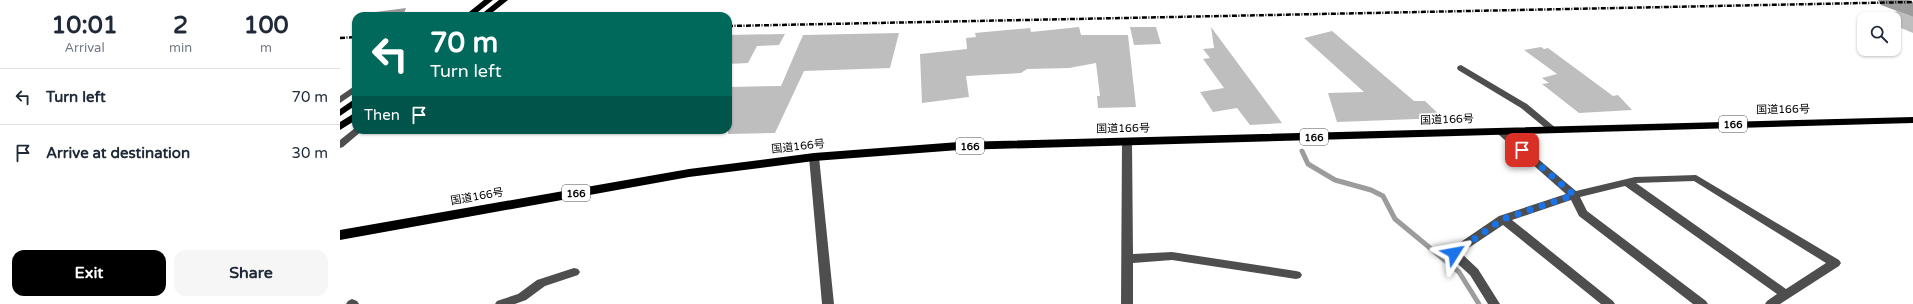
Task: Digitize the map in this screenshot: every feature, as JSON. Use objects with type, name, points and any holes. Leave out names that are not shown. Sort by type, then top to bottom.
[{"type":"highway","name":"国道166号","points":[[340,234],[689,173],[814,157],[958,146],[1913,120]]},
{"type":"main road","points":[[473,12],[489,0]]},
{"type":"main road","points":[[488,12],[504,0]]},
{"type":"main road","points":[[340,113],[352,103]]},
{"type":"main road","points":[[340,127],[352,118]]},
{"type":"street","points":[[1461,68],[1524,106],[1552,129]]},
{"type":"street","points":[[340,100],[352,91]]},
{"type":"street","points":[[1501,132],[1574,195],[1583,213],[1702,304]]},
{"type":"street","points":[[340,145],[353,134]]},
{"type":"street","points":[[1127,304],[1128,142]]},
{"type":"street","points":[[814,157],[813,160],[828,304]]},
{"type":"street","points":[[1494,304],[1474,272],[1454,253],[1503,219],[1574,195],[1636,180],[1696,178],[1835,263],[1772,304]]},
{"type":"street","points":[[1627,182],[1786,295]]},
{"type":"street","points":[[1503,219],[1609,304]]},
{"type":"street","points":[[1127,259],[1172,256],[1296,275]]},
{"type":"street","points":[[500,304],[521,300],[541,283],[574,272]]},
{"type":"shaded area","points":[[406,8],[404,12],[376,12]]},
{"type":"building","points":[[1901,12],[1913,17],[1913,33],[1901,28]]},
{"type":"building","points":[[1079,27],[1081,35],[1128,35],[1136,107],[1098,108],[1097,96],[1100,96],[1096,63],[1069,68],[1027,69],[1021,73],[966,76],[969,97],[922,103],[920,54],[967,49],[966,38],[976,37],[975,33],[1030,28],[1031,32]]},
{"type":"building","points":[[1130,27],[1156,27],[1161,44],[1134,45]]},
{"type":"building","points":[[1211,27],[1282,123],[1250,125],[1237,108],[1213,112],[1200,92],[1224,88],[1203,59],[1210,58],[1203,49],[1214,48]]},
{"type":"building","points":[[1332,31],[1414,101],[1425,101],[1443,118],[1337,122],[1328,93],[1364,92],[1304,38]]},
{"type":"building","points":[[899,33],[890,68],[804,71],[775,133],[732,134],[732,87],[781,86],[803,35]]},
{"type":"building","points":[[785,34],[779,45],[757,46],[748,63],[732,64],[732,35]]},
{"type":"building","points":[[1541,47],[1544,49],[1548,48],[1613,96],[1618,95],[1632,110],[1579,113],[1542,84],[1549,83],[1542,78],[1557,74],[1524,50]]},
{"type":"waterway","points":[[1889,0],[1913,10]]},
{"type":"waterway","points":[[1302,151],[1308,164],[1335,180],[1371,190],[1383,196],[1395,219],[1459,272],[1479,304]]},
{"type":"railway","points":[[732,26],[1913,2]]},
{"type":"railway","points":[[340,38],[352,37]]},
{"type":"route","points":[[1454,253],[1503,219],[1574,195],[1522,150]]}]
